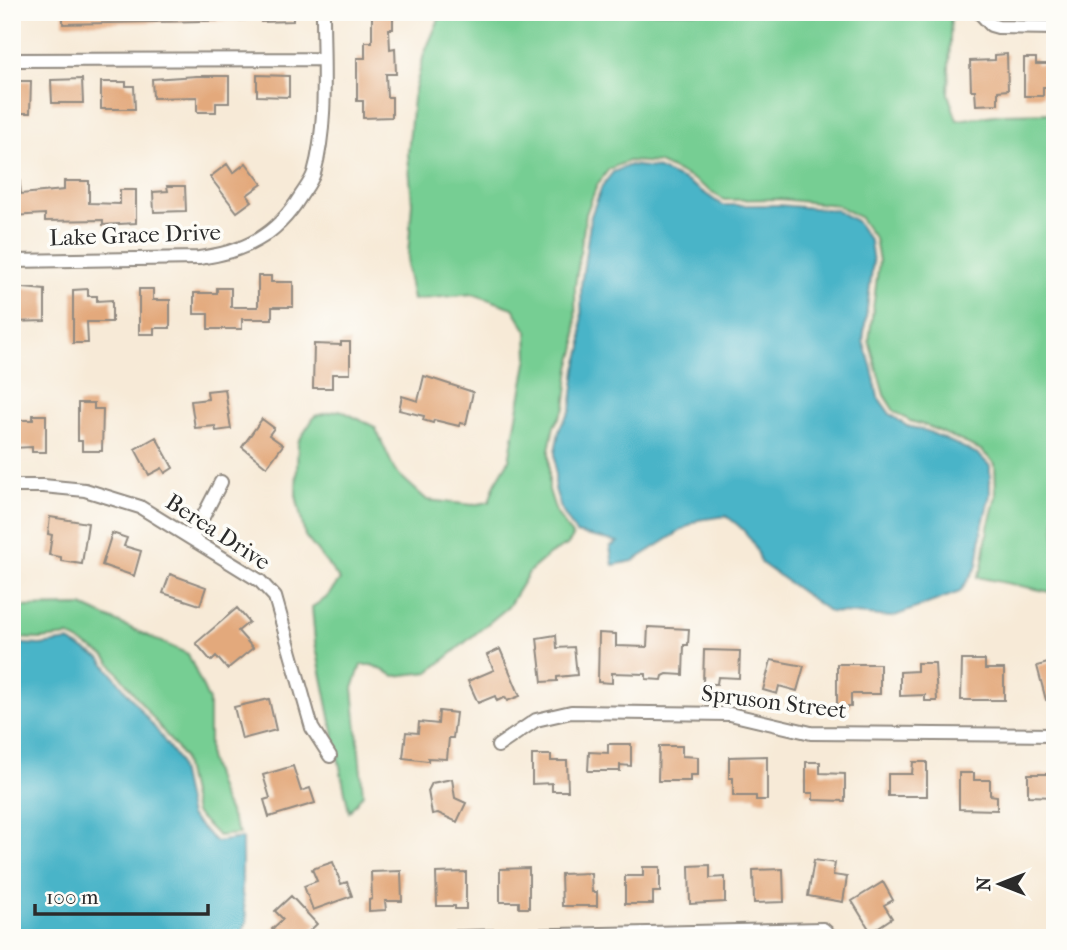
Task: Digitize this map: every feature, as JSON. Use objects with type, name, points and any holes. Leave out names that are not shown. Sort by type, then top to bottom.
[{"type":"street","name":"Lake Grace Drive","points":[[12,261],[199,258],[227,254],[251,245],[287,218],[313,177],[321,143],[323,12]]},
{"type":"street","points":[[979,12],[991,25],[998,27],[1055,28]]},
{"type":"street","points":[[12,60],[323,59]]},
{"type":"street","points":[[192,538],[221,482]]},
{"type":"street","name":"Berea Drive","points":[[12,486],[85,490],[140,507],[260,581],[275,597],[312,728],[330,756]]},
{"type":"street","name":"Spruson Street","points":[[498,746],[536,720],[571,712],[730,714],[811,733],[1055,735]]},
{"type":"street","points":[[419,938],[823,929],[833,938]]},
{"type":"green space","points":[[442,12],[951,12],[948,94],[957,120],[1002,114],[1055,113],[1055,361],[1048,392],[1055,423],[1055,593],[977,577],[982,568],[996,496],[995,464],[981,450],[910,421],[894,411],[884,395],[869,341],[879,261],[875,239],[859,217],[836,205],[779,199],[724,200],[691,178],[659,163],[628,161],[609,169],[597,185],[586,214],[575,286],[576,347],[570,368],[565,408],[554,426],[549,450],[549,490],[556,512],[573,537],[567,545],[550,554],[530,571],[508,607],[429,672],[395,676],[372,665],[361,665],[353,688],[363,794],[349,812],[315,642],[312,607],[326,598],[340,580],[305,536],[296,495],[298,442],[315,416],[340,410],[375,427],[395,471],[427,500],[473,505],[489,502],[495,484],[509,460],[528,357],[527,331],[513,308],[473,294],[413,300],[407,268],[412,203],[408,154],[413,98],[424,54]]},
{"type":"green space","points":[[82,606],[188,654],[209,701],[209,757],[221,795],[239,834],[218,836],[195,813],[183,757],[105,656],[69,636],[12,638],[12,607]]},
{"type":"water","points":[[630,165],[656,168],[688,182],[722,205],[779,205],[836,210],[856,221],[870,241],[873,262],[863,341],[878,397],[890,414],[907,426],[927,431],[978,454],[990,466],[990,495],[977,566],[960,592],[892,617],[830,612],[761,563],[748,536],[726,516],[698,520],[633,561],[613,565],[610,547],[618,542],[576,533],[561,509],[555,489],[555,451],[560,427],[571,410],[576,369],[582,348],[581,286],[591,216],[602,186],[613,172]]},
{"type":"water","points":[[68,641],[100,658],[178,760],[190,816],[216,842],[242,838],[242,894],[247,921],[240,938],[12,938],[12,643],[40,645]]},
{"type":"building","points":[[63,12],[247,12],[247,20],[63,24]]},
{"type":"building","points":[[261,12],[293,12],[293,21],[261,22]]},
{"type":"building","points":[[372,12],[393,12],[393,29],[389,29],[390,49],[395,48],[396,74],[386,74],[387,97],[392,97],[392,117],[363,118],[363,101],[357,101],[357,58],[365,58],[365,42],[372,42]]},
{"type":"building","points":[[1007,54],[1008,90],[998,91],[998,104],[976,105],[975,90],[971,90],[970,61],[995,60],[995,55]]},
{"type":"building","points":[[1024,58],[1036,58],[1036,64],[1055,64],[1055,87],[1043,87],[1043,96],[1024,96]]},
{"type":"building","points":[[257,75],[289,76],[289,97],[257,96]]},
{"type":"building","points":[[229,76],[229,103],[216,103],[216,112],[197,112],[197,97],[153,98],[152,79]]},
{"type":"building","points":[[82,79],[83,103],[52,103],[51,80]]},
{"type":"building","points":[[12,81],[31,81],[30,113],[12,113]]},
{"type":"building","points":[[101,82],[126,82],[126,86],[134,86],[135,109],[101,109]]},
{"type":"building","points":[[246,163],[262,184],[247,195],[252,201],[237,212],[210,177],[227,164],[233,173]]},
{"type":"building","points":[[12,176],[19,176],[21,194],[64,190],[64,181],[89,181],[89,203],[120,204],[120,190],[136,190],[136,223],[103,225],[103,220],[45,221],[45,214],[12,216]]},
{"type":"building","points":[[167,186],[185,186],[186,211],[154,212],[153,192],[168,191]]},
{"type":"building","points":[[258,276],[271,276],[271,282],[293,282],[293,307],[272,307],[272,319],[242,319],[242,329],[208,329],[208,314],[194,314],[194,293],[217,293],[217,288],[231,288],[231,307],[258,307]]},
{"type":"building","points":[[12,287],[45,290],[45,321],[12,322]]},
{"type":"building","points":[[88,289],[88,296],[97,296],[97,301],[112,300],[112,322],[87,322],[88,343],[73,343],[73,290]]},
{"type":"building","points":[[139,289],[153,289],[153,300],[170,300],[170,328],[154,328],[154,334],[139,334]]},
{"type":"building","points":[[341,342],[350,342],[350,374],[332,374],[332,388],[313,388],[314,344],[341,345]]},
{"type":"building","points":[[424,376],[473,392],[466,424],[460,423],[459,426],[434,420],[433,423],[423,420],[424,416],[399,410],[402,396],[418,401]]},
{"type":"building","points":[[225,389],[231,429],[216,431],[215,426],[195,428],[191,401],[208,399],[207,391]]},
{"type":"building","points":[[78,403],[94,403],[94,409],[103,409],[102,451],[82,451],[82,441],[78,441]]},
{"type":"building","points":[[33,415],[46,415],[46,452],[32,452],[32,447],[12,448],[12,420],[33,420]]},
{"type":"building","points":[[262,419],[274,428],[269,435],[283,445],[267,467],[242,447]]},
{"type":"building","points":[[156,437],[173,468],[165,473],[162,468],[149,475],[135,449]]},
{"type":"building","points":[[50,517],[88,523],[82,564],[61,561],[61,557],[49,555],[52,535],[48,534]]},
{"type":"building","points":[[112,533],[127,538],[124,546],[141,551],[134,576],[102,565]]},
{"type":"building","points":[[170,574],[206,587],[200,605],[163,593]]},
{"type":"building","points":[[237,608],[249,622],[238,631],[253,648],[227,669],[216,656],[211,661],[196,643]]},
{"type":"building","points":[[648,627],[689,629],[688,645],[684,645],[683,675],[667,674],[662,680],[646,679],[646,674],[612,673],[612,683],[598,682],[599,633],[616,634],[616,646],[647,647]]},
{"type":"building","points":[[556,635],[557,648],[574,647],[577,675],[542,682],[537,638]]},
{"type":"building","points":[[500,649],[520,696],[507,701],[505,697],[497,701],[495,696],[478,703],[468,681],[494,670],[487,655]]},
{"type":"building","points":[[704,650],[740,651],[739,678],[718,677],[717,684],[703,684]]},
{"type":"building","points":[[771,660],[804,666],[797,691],[779,686],[777,694],[763,690]]},
{"type":"building","points":[[962,660],[985,660],[985,669],[1004,669],[1004,700],[961,700]]},
{"type":"building","points":[[1055,661],[1055,698],[1046,700],[1037,666]]},
{"type":"building","points":[[917,663],[935,663],[937,701],[925,701],[925,695],[900,696],[900,672],[917,671]]},
{"type":"building","points":[[837,664],[880,664],[880,694],[851,694],[851,707],[837,707]]},
{"type":"building","points":[[269,699],[276,730],[242,739],[234,707]]},
{"type":"building","points":[[439,711],[456,713],[447,759],[428,758],[428,761],[403,758],[406,732],[418,733],[419,722],[438,724]]},
{"type":"building","points":[[608,744],[631,744],[631,766],[620,765],[620,771],[588,771],[589,752],[608,753]]},
{"type":"building","points":[[659,746],[682,746],[682,756],[698,757],[698,775],[690,775],[690,781],[658,781]]},
{"type":"building","points":[[532,755],[551,755],[551,761],[567,761],[568,791],[552,791],[552,783],[532,784]]},
{"type":"building","points":[[767,756],[767,800],[756,800],[756,796],[733,796],[733,778],[729,778],[729,757]]},
{"type":"building","points":[[806,762],[820,762],[820,773],[845,774],[845,801],[813,800],[813,793],[806,793]]},
{"type":"building","points":[[913,762],[927,762],[927,796],[888,796],[888,774],[912,774]]},
{"type":"building","points":[[293,766],[301,791],[310,788],[315,803],[269,817],[264,800],[270,798],[263,775]]},
{"type":"building","points":[[959,773],[974,773],[974,780],[990,780],[990,795],[997,796],[997,810],[959,809]]},
{"type":"building","points":[[1028,774],[1055,774],[1055,797],[1028,796]]},
{"type":"building","points":[[452,779],[455,798],[466,803],[457,822],[438,813],[432,814],[428,791],[432,783]]},
{"type":"building","points":[[814,860],[835,863],[833,875],[847,877],[843,902],[808,896]]},
{"type":"building","points":[[333,862],[341,884],[347,882],[352,896],[313,910],[304,886],[317,881],[312,869]]},
{"type":"building","points":[[710,865],[710,878],[725,877],[725,902],[690,904],[689,866]]},
{"type":"building","points":[[643,867],[660,867],[660,892],[653,892],[653,904],[625,904],[625,876],[643,876]]},
{"type":"building","points":[[529,868],[529,908],[519,908],[519,902],[500,902],[500,869]]},
{"type":"building","points":[[783,869],[784,902],[754,903],[753,870]]},
{"type":"building","points":[[401,871],[402,901],[385,901],[386,910],[369,911],[369,900],[372,899],[371,872]]},
{"type":"building","points":[[466,872],[466,909],[437,906],[436,873]]},
{"type":"building","points":[[591,873],[592,892],[597,892],[597,906],[562,906],[561,874]]},
{"type":"building","points":[[883,882],[893,900],[884,905],[892,918],[871,932],[852,901]]},
{"type":"building","points":[[291,896],[317,924],[302,938],[280,938],[272,929],[283,919],[275,911]]}]
